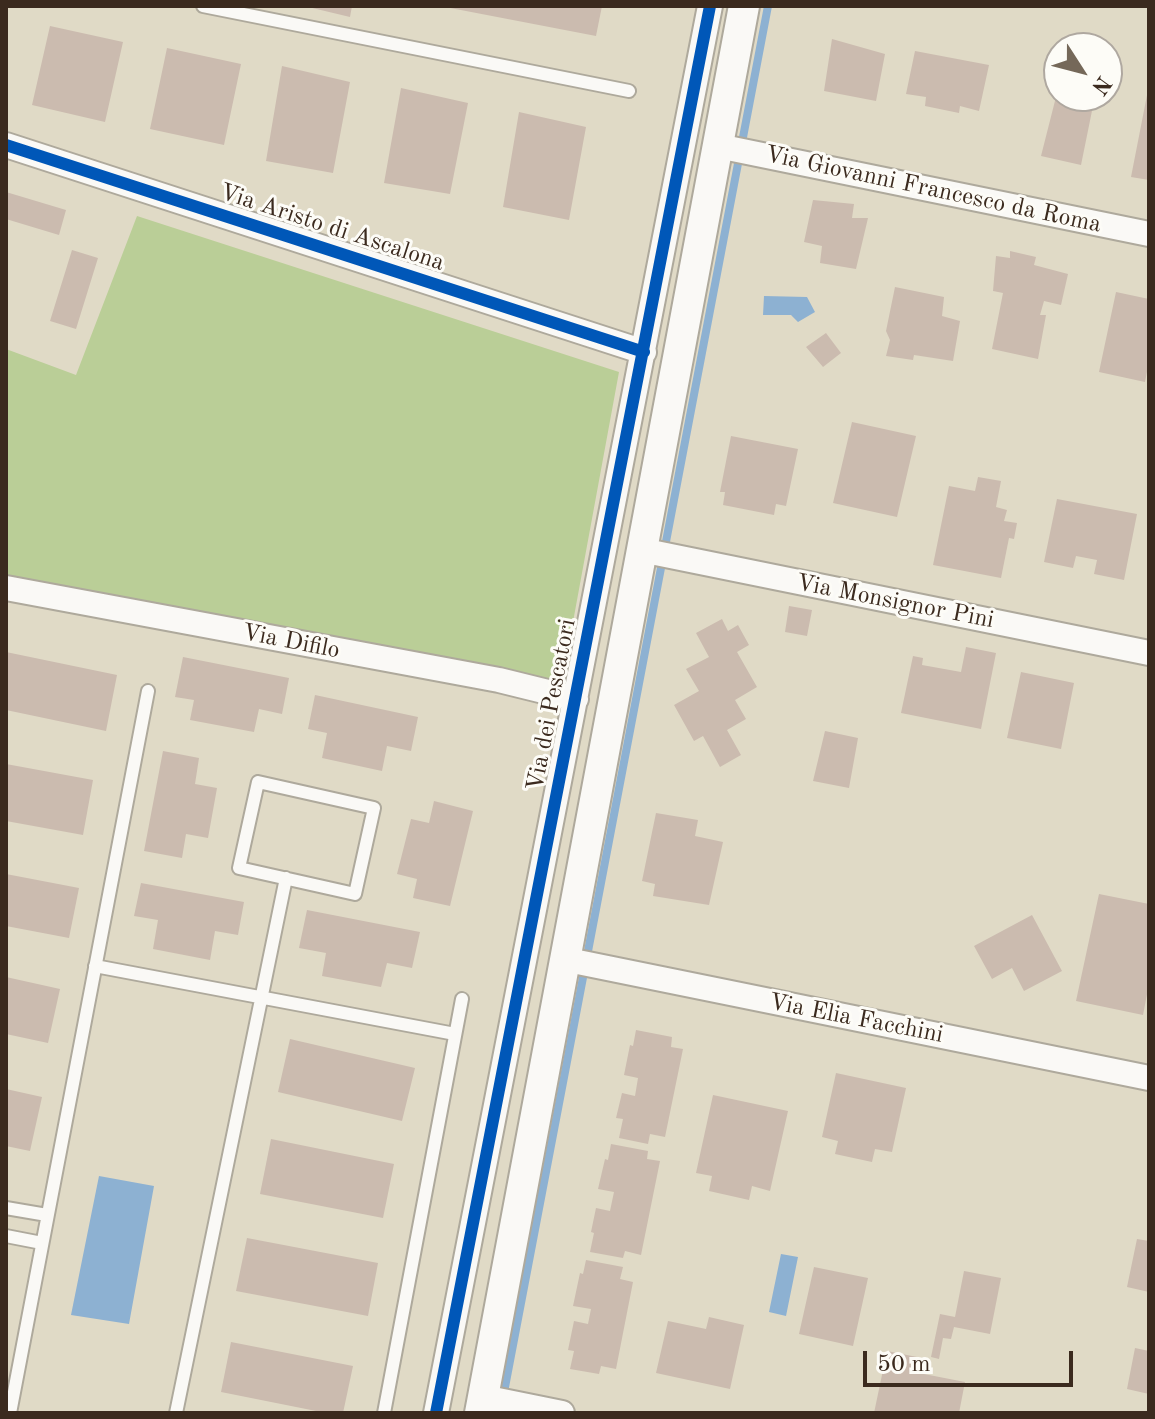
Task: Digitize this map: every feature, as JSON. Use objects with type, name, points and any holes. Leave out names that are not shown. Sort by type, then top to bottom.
[{"type":"street","name":"Via dei Pescatori","points":[[436,1413],[710,6]]},
{"type":"street","points":[[562,1413],[481,1405],[727,148],[744,6]]},
{"type":"street","name":"Via Aristo di Ascalona","points":[[6,145],[644,352]]},
{"type":"street","name":"Via Giovanni Francesco da Roma","points":[[727,148],[1149,234]]},
{"type":"street","name":"Via Monsignor Pini","points":[[648,551],[1149,653]]},
{"type":"street","name":"Via Difilo","points":[[6,588],[499,680],[576,699]]},
{"type":"street","name":"Via Elia Facchini","points":[[570,961],[1149,1078]]},
{"type":"lane","points":[[203,6],[264,11],[629,91]]},
{"type":"lane","points":[[10,1413],[148,691]]},
{"type":"lane","points":[[258,782],[374,808],[355,894],[286,878],[239,868],[258,782]]},
{"type":"lane","points":[[176,1413],[286,878]]},
{"type":"lane","points":[[95,966],[455,1034]]},
{"type":"lane","points":[[384,1413],[462,999]]},
{"type":"lane","points":[[6,1208],[47,1215]]},
{"type":"lane","points":[[6,1236],[42,1243]]},
{"type":"green space","points":[[137,216],[619,372],[561,687],[6,582],[6,349],[76,375]]},
{"type":"water","points":[[764,296],[807,297],[815,312],[798,322],[791,315],[763,315]]},
{"type":"water","points":[[99,1176],[154,1186],[129,1324],[71,1315]]},
{"type":"water","points":[[781,1254],[798,1257],[786,1316],[769,1312]]},
{"type":"building","points":[[304,6],[352,6],[350,17]]},
{"type":"building","points":[[440,6],[602,6],[596,36]]},
{"type":"building","points":[[50,26],[123,42],[105,122],[32,105]]},
{"type":"building","points":[[832,39],[885,54],[876,101],[824,91]]},
{"type":"building","points":[[167,48],[241,64],[224,145],[150,129]]},
{"type":"building","points":[[915,51],[989,65],[979,111],[960,106],[959,113],[925,106],[926,97],[906,94]]},
{"type":"building","points":[[282,66],[350,82],[333,173],[266,161]]},
{"type":"building","points":[[401,88],[468,103],[450,194],[384,183]]},
{"type":"building","points":[[1149,90],[1149,180],[1131,177]]},
{"type":"building","points":[[519,112],[586,127],[569,220],[503,207]]},
{"type":"building","points":[[1052,112],[1092,112],[1081,165],[1041,156]]},
{"type":"building","points":[[6,192],[66,210],[59,235],[6,219]]},
{"type":"building","points":[[813,200],[854,204],[852,218],[868,218],[856,269],[820,263],[822,246],[804,242]]},
{"type":"building","points":[[72,250],[98,258],[76,329],[50,321]]},
{"type":"building","points":[[1010,251],[1036,257],[1034,265],[1068,274],[1061,305],[1044,301],[1040,315],[1046,315],[1038,359],[992,349],[1003,293],[993,291],[996,256],[1010,258]]},
{"type":"building","points":[[895,287],[944,297],[942,316],[960,321],[953,361],[914,355],[913,360],[886,356],[890,340],[886,331]]},
{"type":"building","points":[[1116,292],[1149,299],[1149,361],[1145,382],[1099,372]]},
{"type":"building","points":[[826,333],[841,353],[823,367],[806,347]]},
{"type":"building","points":[[852,422],[916,436],[897,517],[833,503]]},
{"type":"building","points":[[731,436],[798,449],[786,506],[776,504],[774,515],[723,505],[725,492],[720,492]]},
{"type":"building","points":[[978,477],[1001,481],[996,507],[1007,510],[1004,521],[1017,523],[1014,539],[1009,538],[1001,578],[933,565],[949,486],[975,491]]},
{"type":"building","points":[[1057,499],[1137,514],[1124,580],[1094,574],[1097,560],[1076,556],[1073,568],[1044,562]]},
{"type":"building","points":[[789,606],[812,610],[807,636],[785,632]]},
{"type":"building","points":[[722,619],[728,631],[738,625],[749,645],[737,652],[757,687],[735,700],[746,719],[727,730],[741,755],[720,767],[703,736],[694,741],[674,705],[699,691],[686,669],[709,657],[696,633]]},
{"type":"building","points":[[966,647],[996,653],[981,729],[901,713],[913,656],[923,658],[922,665],[961,672]]},
{"type":"building","points":[[6,652],[117,675],[106,731],[6,710]]},
{"type":"building","points":[[183,657],[289,678],[282,714],[259,709],[254,732],[190,720],[194,700],[175,697]]},
{"type":"building","points":[[1021,672],[1074,683],[1061,749],[1007,738]]},
{"type":"building","points":[[315,695],[418,717],[411,751],[387,746],[382,771],[322,758],[327,733],[308,729]]},
{"type":"building","points":[[825,731],[858,738],[849,788],[813,781]]},
{"type":"building","points":[[163,751],[199,758],[195,784],[217,788],[208,838],[186,834],[182,858],[144,851]]},
{"type":"building","points":[[6,764],[93,780],[83,835],[6,821]]},
{"type":"building","points":[[434,801],[473,811],[450,906],[413,898],[417,879],[397,874],[411,819],[429,823]]},
{"type":"building","points":[[656,813],[698,820],[695,836],[723,842],[709,905],[653,896],[655,884],[642,881]]},
{"type":"building","points":[[6,874],[79,888],[69,938],[6,926]]},
{"type":"building","points":[[141,883],[244,902],[238,935],[215,931],[210,960],[153,949],[158,920],[134,916]]},
{"type":"building","points":[[1099,894],[1149,904],[1149,984],[1143,1015],[1076,1001]]},
{"type":"building","points":[[307,910],[420,932],[412,968],[387,963],[381,987],[322,976],[326,953],[299,948]]},
{"type":"building","points":[[1032,915],[1062,971],[1024,991],[1012,968],[992,979],[974,946]]},
{"type":"building","points":[[6,977],[60,989],[48,1043],[6,1034]]},
{"type":"building","points":[[636,1030],[672,1037],[671,1047],[683,1049],[665,1137],[650,1134],[648,1144],[619,1138],[623,1119],[616,1118],[622,1093],[635,1096],[638,1078],[624,1075]]},
{"type":"building","points":[[290,1039],[415,1068],[402,1121],[278,1092]]},
{"type":"building","points":[[836,1073],[906,1088],[892,1152],[875,1149],[872,1162],[835,1154],[838,1141],[822,1137]]},
{"type":"building","points":[[6,1089],[42,1097],[30,1151],[6,1146]]},
{"type":"building","points":[[713,1095],[788,1111],[770,1191],[752,1186],[749,1200],[709,1191],[712,1176],[696,1173]]},
{"type":"building","points":[[271,1139],[394,1164],[383,1218],[260,1194]]},
{"type":"building","points":[[611,1144],[648,1151],[647,1159],[660,1161],[641,1255],[625,1251],[623,1258],[590,1252],[596,1208],[610,1211],[614,1192],[598,1189]]},
{"type":"building","points":[[247,1238],[378,1263],[368,1316],[236,1291]]},
{"type":"building","points":[[1137,1239],[1149,1241],[1149,1292],[1127,1287]]},
{"type":"building","points":[[586,1260],[623,1267],[620,1279],[633,1282],[616,1369],[601,1366],[599,1374],[570,1369],[574,1351],[568,1350],[574,1321],[588,1324],[591,1309],[573,1306]]},
{"type":"building","points":[[814,1267],[868,1278],[853,1346],[799,1334]]},
{"type":"building","points":[[964,1271],[1001,1278],[990,1334],[954,1327],[951,1339],[943,1338],[939,1359],[931,1357],[940,1314],[955,1317]]},
{"type":"building","points":[[709,1317],[744,1325],[730,1389],[656,1373],[668,1321],[706,1329]]},
{"type":"building","points":[[231,1342],[353,1366],[343,1413],[326,1413],[221,1392]]},
{"type":"building","points":[[1135,1348],[1149,1351],[1149,1394],[1127,1389]]},
{"type":"building","points":[[887,1351],[927,1359],[924,1374],[965,1382],[959,1413],[874,1413]]},
{"type":"waterway","points":[[505,1387],[768,6]]},
{"type":"cycle path","points":[[436,1413],[710,6]]},
{"type":"cycle path","points":[[6,145],[644,352]]}]
